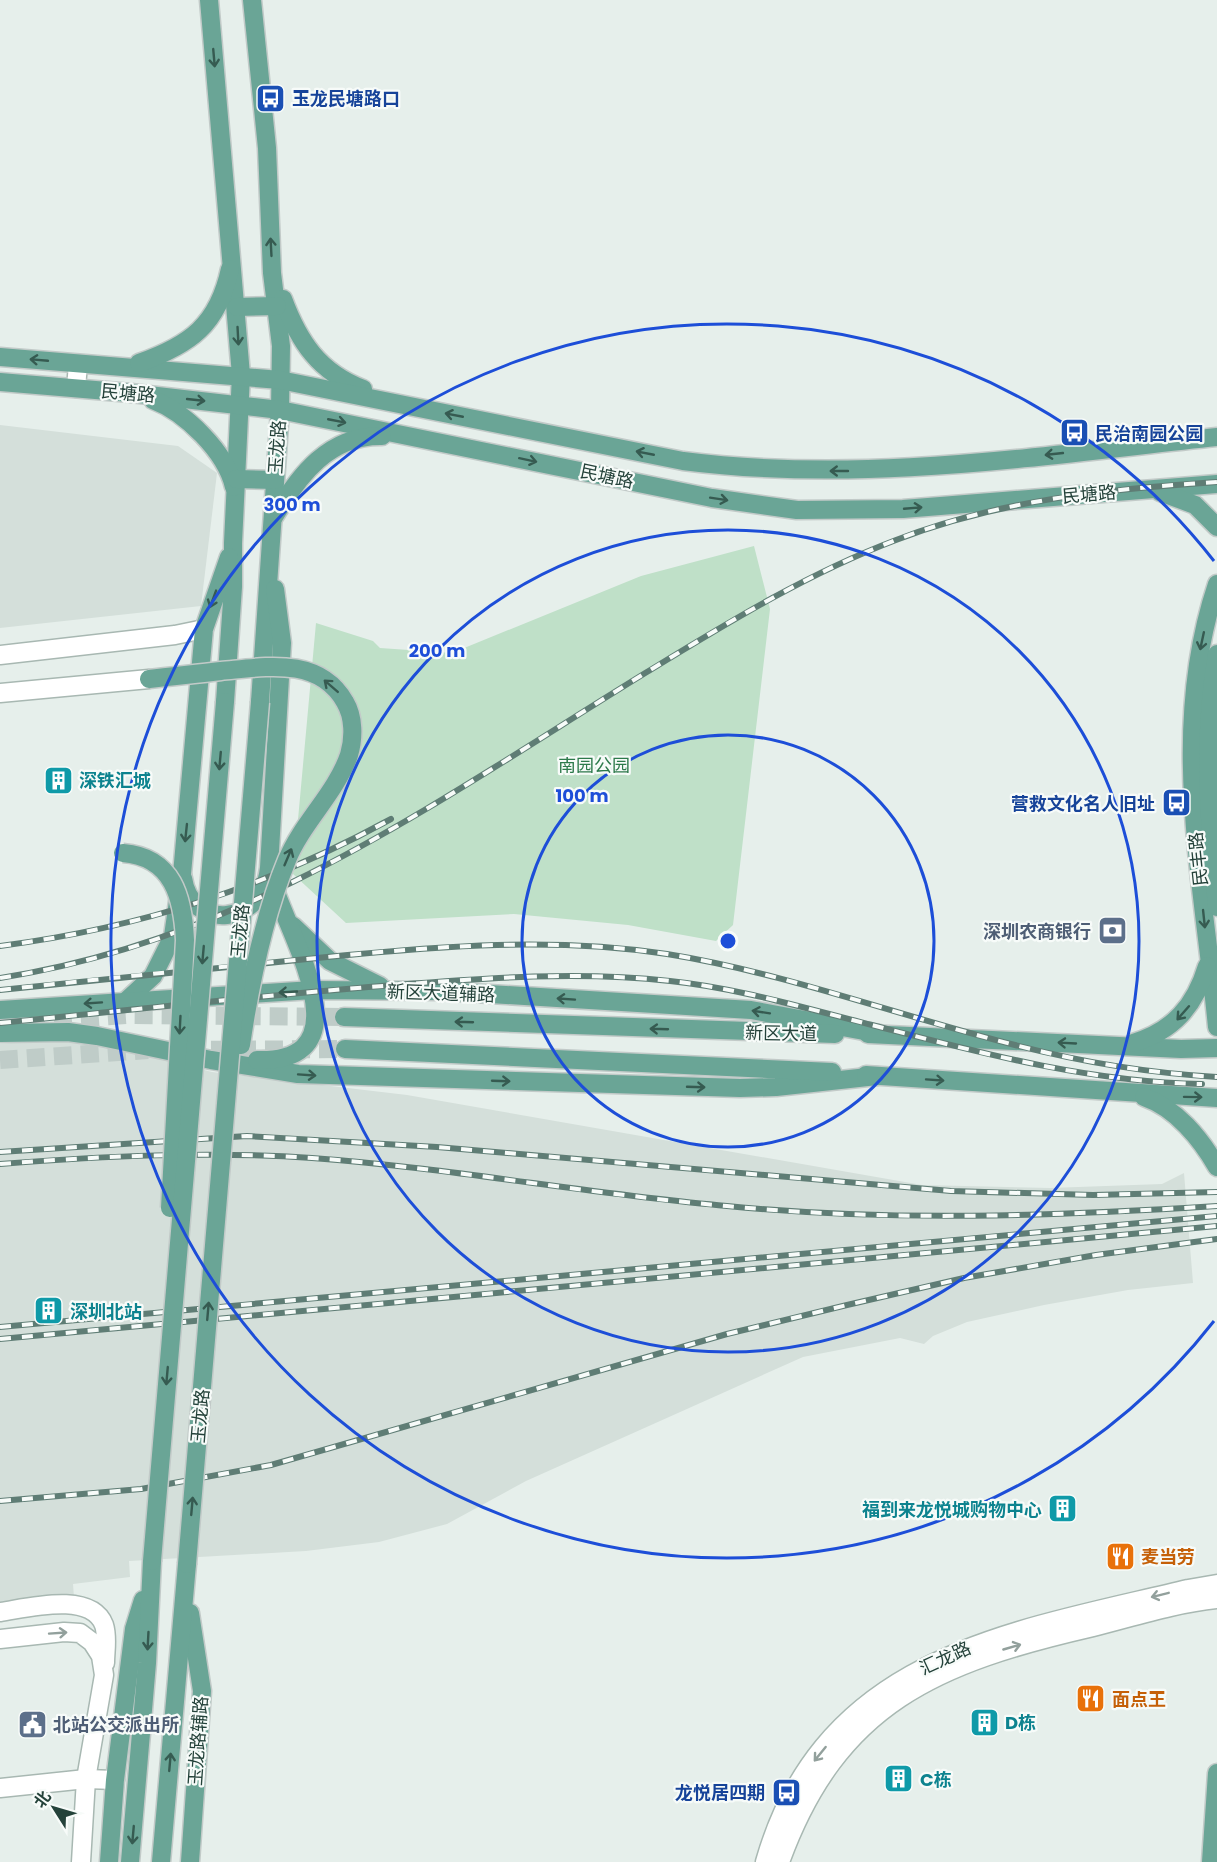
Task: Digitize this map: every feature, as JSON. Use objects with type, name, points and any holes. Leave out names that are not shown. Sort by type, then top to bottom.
[{"type":"main road","name":"玉龙路","points":[[130,1862],[151,1567],[233,587],[232,543],[241,375],[209,0]]},
{"type":"main road","name":"玉龙路","points":[[161,1862],[260,702],[280,410],[281,346],[272,273],[267,148],[252,0]]},
{"type":"main road","points":[[132,366],[180,346],[205,327],[221,296],[232,258]]},
{"type":"main road","points":[[272,273],[296,330],[316,360],[347,383],[404,405]]},
{"type":"main road","points":[[237,307],[277,306]]},
{"type":"main road","name":"民塘路","points":[[0,357],[132,366],[280,380],[683,461],[735,467],[801,471],[951,465],[1217,437]]},
{"type":"main road","name":"民塘路","points":[[0,382],[131,393],[280,410],[712,498],[797,510],[903,509],[1217,484]]},
{"type":"main road","points":[[131,393],[172,408],[192,425],[218,456],[236,485],[275,480]]},
{"type":"main road","points":[[272,521],[289,492],[326,451],[351,440],[375,436],[415,436]]},
{"type":"main road","points":[[1146,489],[1176,496],[1195,505],[1217,527]]},
{"type":"main road","points":[[127,1000],[153,976],[165,957],[173,936],[182,874],[204,629],[232,543]]},
{"type":"main road","points":[[182,874],[189,896],[196,905],[217,915],[240,913],[259,899],[264,889],[268,868],[282,643],[270,551]]},
{"type":"main road","name":"民丰路","points":[[1217,584],[1199,655],[1190,754],[1194,822],[1217,1027]]},
{"type":"main road","name":"民丰路","points":[[1217,654],[1207,723],[1206,757],[1208,820],[1217,907]]},
{"type":"main road","points":[[149,679],[270,666],[301,669],[316,675],[334,687],[347,705],[351,722],[352,739],[344,765],[293,847],[267,922],[241,1040],[219,1180]]},
{"type":"main road","points":[[123,853],[145,858],[166,874],[176,887],[183,910],[184,940],[170,1207],[172,1316]]},
{"type":"main road","points":[[210,1060],[274,1060],[296,1053],[313,1034],[316,1021],[313,990],[268,868]]},
{"type":"main road","points":[[285,915],[307,942],[330,961],[365,981],[390,990]]},
{"type":"main road","points":[[1125,1046],[1151,1038],[1173,1024],[1185,1012],[1201,986],[1209,962]]},
{"type":"main road","name":"新区大道辅路","points":[[0,1010],[127,1000],[313,990],[390,990],[751,1010],[880,1034]]},
{"type":"main road","name":"新区大道","points":[[344,1017],[759,1033],[880,1034],[1125,1046],[1217,1048]]},
{"type":"main road","points":[[0,1034],[68,1032],[210,1060],[298,1074],[342,1077],[740,1088],[776,1087],[877,1076]]},
{"type":"main road","name":"新区大道","points":[[345,1049],[755,1067],[1217,1098]]},
{"type":"main road","points":[[1134,1094],[1164,1107],[1201,1142],[1217,1167]]},
{"type":"main road","points":[[109,1862],[134,1629],[151,1567]]},
{"type":"main road","name":"玉龙路辅路","points":[[185,1585],[202,1691],[190,1862]]},
{"type":"main road","points":[[1211,1862],[1217,1773]]},
{"type":"street","points":[[76,388],[78,364]]},
{"type":"street","points":[[0,655],[175,635],[204,629]]},
{"type":"street","points":[[0,693],[149,679]]},
{"type":"street","name":"汇龙路","points":[[765,1862],[786,1805],[815,1760],[853,1716],[902,1679],[956,1651],[1013,1631],[1188,1588],[1217,1584]]},
{"type":"street","name":"汇龙路","points":[[780,1862],[799,1815],[827,1767],[861,1727],[908,1691],[937,1675],[1002,1650],[1217,1599]]},
{"type":"street","points":[[0,1612],[73,1605],[96,1612],[104,1626],[106,1639],[104,1675],[86,1779],[81,1862]]},
{"type":"street","points":[[0,1639],[64,1632],[80,1633],[92,1642],[101,1656],[104,1675]]},
{"type":"street","points":[[0,1788],[86,1779],[116,1780]]},
{"type":"shaded area","points":[[0,425],[178,446],[217,473],[201,606],[0,628]]},
{"type":"shaded area","points":[[75,1037],[212,1072],[407,1095],[922,1185],[1050,1188],[1162,1184],[1184,1173],[1193,1283],[1128,1290],[967,1322],[933,1336],[924,1344],[900,1338],[803,1357],[526,1481],[447,1524],[379,1542],[306,1551],[129,1561],[130,1577],[73,1584],[75,1611],[0,1621],[0,1044]]},
{"type":"green space","name":"南园公园","points":[[754,546],[770,609],[733,925],[716,941],[628,925],[514,914],[346,923],[293,874],[316,623],[373,641],[380,648],[452,653],[641,576]]},
{"type":"tunnel","points":[[0,1024],[126,1015],[344,1017]]},
{"type":"tunnel","points":[[184,1050],[345,1049]]},
{"type":"tunnel","points":[[0,1060],[148,1050]]},
{"type":"railway","points":[[0,978],[90,959],[175,932],[257,899],[336,860],[413,817],[735,619],[830,568],[896,540],[935,526],[1014,506],[1135,488],[1217,482]]},
{"type":"railway","points":[[0,946],[103,928],[202,901],[297,865],[391,819]]},
{"type":"railway","points":[[0,990],[455,947],[539,945],[624,949],[667,954],[755,972],[972,1034],[1065,1057],[1141,1070],[1217,1077]]},
{"type":"railway","points":[[0,1023],[429,982],[601,976],[695,984],[746,994],[954,1046],[1077,1072],[1118,1078],[1202,1084]]},
{"type":"railway","points":[[0,1152],[247,1136],[437,1147],[951,1191],[1093,1195],[1217,1192]]},
{"type":"railway","points":[[0,1164],[156,1155],[312,1158],[416,1168],[675,1201],[850,1214],[1033,1215],[1217,1206]]},
{"type":"railway","points":[[0,1327],[1217,1216]]},
{"type":"railway","points":[[0,1339],[1217,1226]]},
{"type":"railway","points":[[0,1501],[141,1489],[271,1465],[727,1334],[847,1305],[964,1278],[1096,1255],[1217,1239]]},
{"type":"place","name":"玉龙民塘路口","points":[[271,98]]},
{"type":"place","name":"民治南园公园","points":[[1074,433]]},
{"type":"place","name":"深铁汇城","points":[[58,780]]},
{"type":"place","name":"营救文化名人旧址","points":[[1176,803]]},
{"type":"place","name":"深圳农商银行","points":[[1112,931]]},
{"type":"place","name":"深圳北站","points":[[49,1311]]},
{"type":"place","name":"福到来龙悦城购物中心","points":[[1063,1509]]},
{"type":"place","name":"麦当劳","points":[[1120,1556]]},
{"type":"place","name":"面点王","points":[[1091,1699]]},
{"type":"place","name":"D栋","points":[[984,1722]]},
{"type":"place","name":"北站公交派出所","points":[[32,1724]]},
{"type":"place","name":"C栋","points":[[899,1779]]},
{"type":"place","name":"龙悦居四期","points":[[786,1792]]}]
